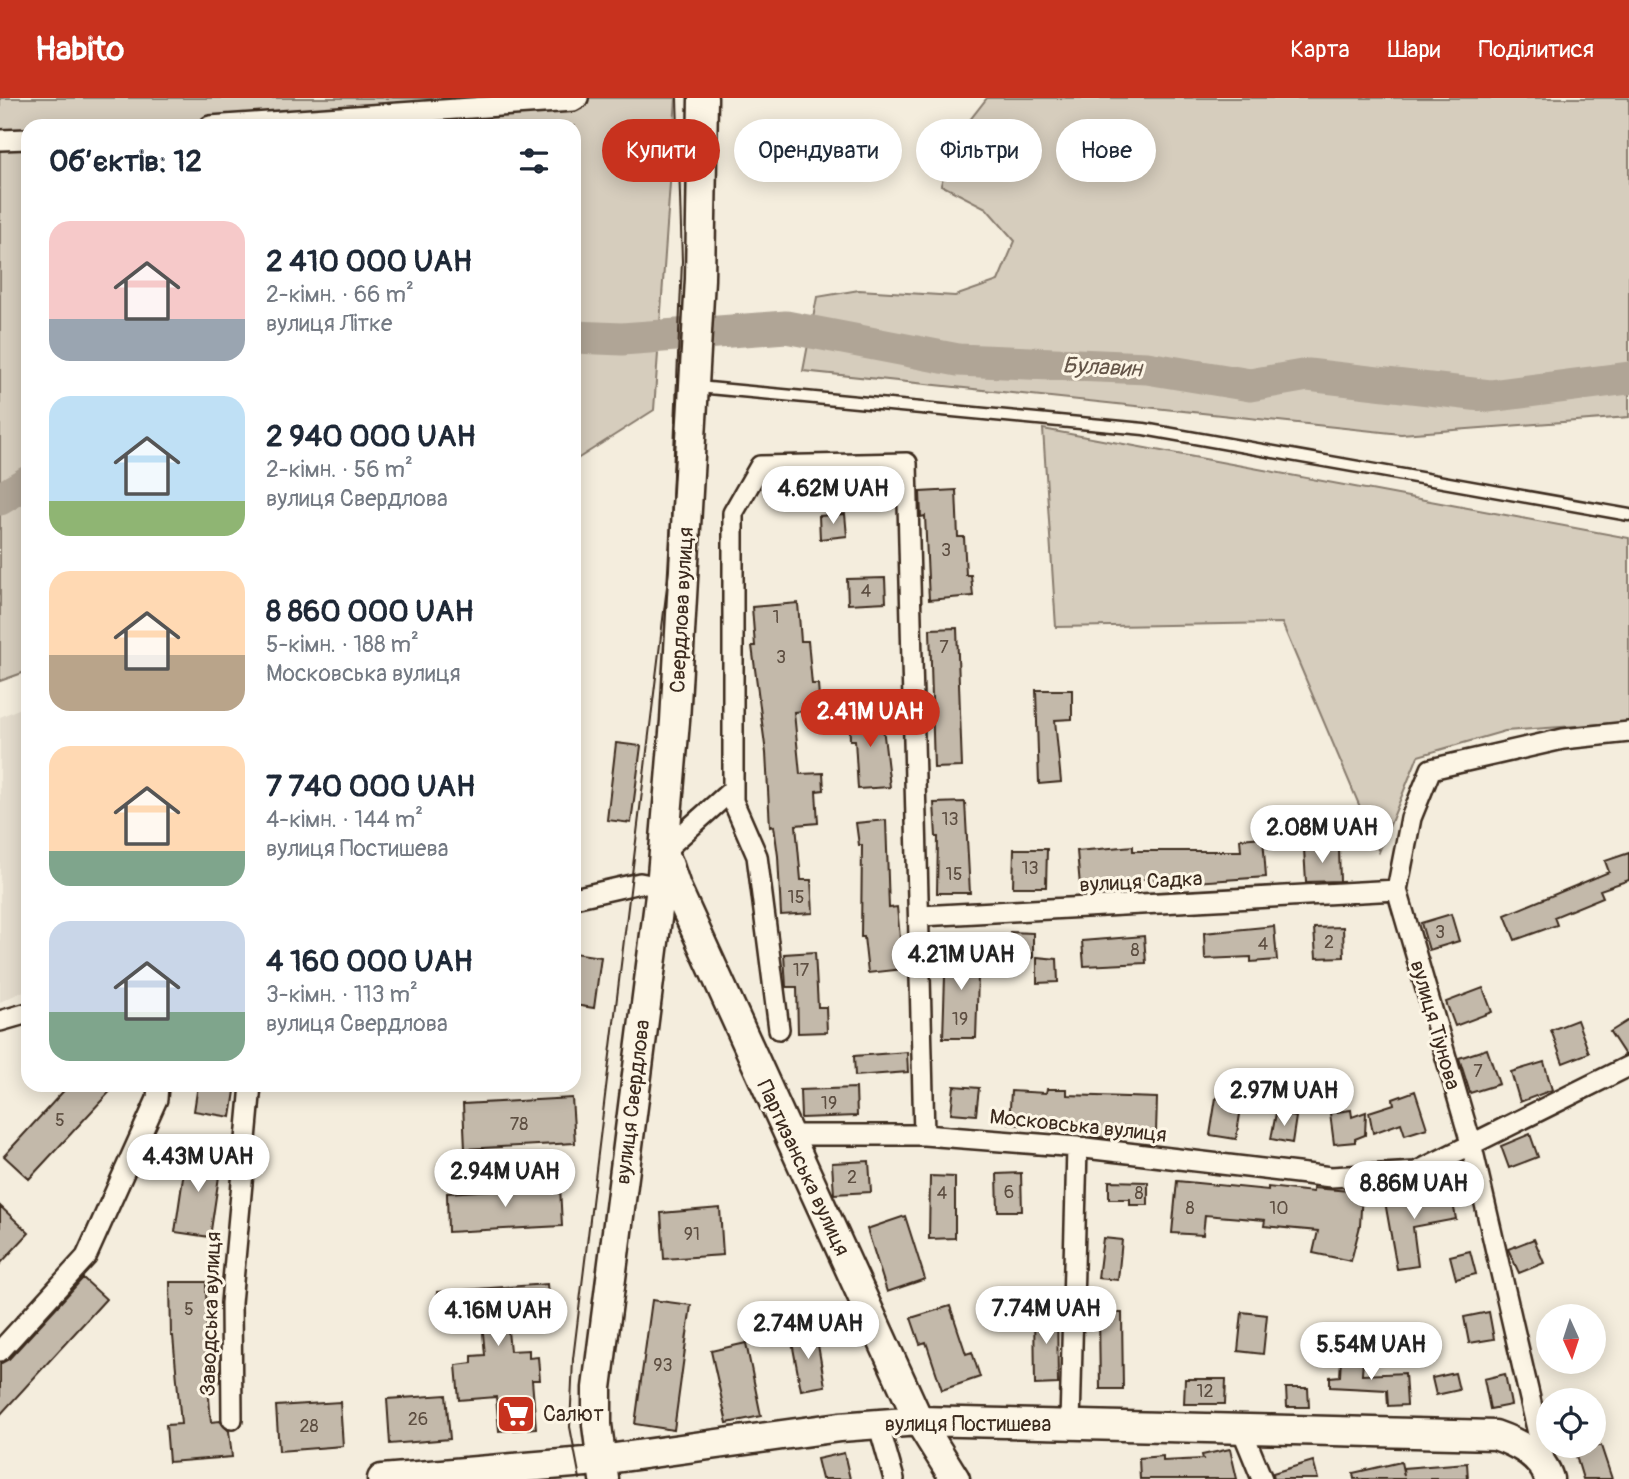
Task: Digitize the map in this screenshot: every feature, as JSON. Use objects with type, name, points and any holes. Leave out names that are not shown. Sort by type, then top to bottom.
[{"type":"street","points":[[312,119],[573,101],[578,98]]},
{"type":"street","name":"Свердлова вулиця","points":[[664,850],[684,583],[695,378],[703,98]]},
{"type":"street","points":[[0,141],[21,140]]},
{"type":"street","points":[[779,1028],[757,856],[733,801],[733,513],[760,466],[907,463],[921,916],[924,1135]]},
{"type":"street","name":"вулиця Тіунова","points":[[1547,1474],[1471,1143],[1396,890],[1411,818],[1431,769],[1563,738],[1629,732]]},
{"type":"street","points":[[664,850],[733,789]]},
{"type":"street","name":"вулиця Свердлова","points":[[602,1469],[597,1388],[664,850]]},
{"type":"street","name":"Партизанська вулиця","points":[[664,850],[689,919],[919,1422],[955,1479]]},
{"type":"street","points":[[581,896],[640,883],[661,887]]},
{"type":"street","name":"вулиця Садка","points":[[921,916],[1396,890]]},
{"type":"street","points":[[0,1021],[21,1015]]},
{"type":"street","name":"Московська вулиця","points":[[790,1135],[924,1135],[1077,1147],[1331,1177],[1416,1172],[1629,1066]]},
{"type":"street","points":[[0,1351],[86,1257],[157,1099],[158,1092]]},
{"type":"street","name":"Заводська вулиця","points":[[232,1419],[231,1303],[250,1092]]},
{"type":"street","points":[[1070,1425],[1077,1147]]},
{"type":"street","name":"вулиця Постишева","points":[[382,1479],[602,1469],[878,1423],[919,1422],[1495,1435],[1514,1441],[1547,1474]]},
{"type":"street","points":[[878,1423],[894,1479]]},
{"type":"street","points":[[1242,1430],[1262,1479]]},
{"type":"lane","points":[[695,378],[1144,429],[1629,515]]},
{"type":"shaded area","points":[[0,98],[676,98],[675,119],[602,119],[602,182],[670,182],[654,410],[581,457],[581,119],[21,119],[21,674],[0,681]]},
{"type":"shaded area","points":[[987,98],[1629,98],[1629,417],[1401,434],[803,371],[817,297],[859,290],[955,296],[998,281],[1015,241],[986,208],[941,185],[942,182],[1042,182],[1042,119],[971,119]]},
{"type":"shaded area","points":[[1043,429],[1629,538],[1629,722],[1505,731],[1418,756],[1379,852],[1282,623],[1056,627]]},
{"type":"shaded area","points":[[21,708],[21,992],[0,1002],[0,717]]},
{"type":"building","points":[[956,490],[958,537],[964,537],[966,575],[971,575],[973,596],[929,600],[925,516],[921,517],[920,492]]},
{"type":"building","points":[[845,514],[847,536],[820,539],[819,516]]},
{"type":"building","points":[[885,578],[886,602],[848,604],[847,579]]},
{"type":"building","points":[[798,603],[801,641],[808,641],[812,684],[818,684],[820,710],[794,712],[800,774],[823,773],[824,790],[816,791],[818,823],[796,825],[801,880],[811,880],[813,913],[781,915],[778,856],[774,826],[770,827],[766,753],[752,646],[755,646],[752,607]]},
{"type":"building","points":[[957,628],[962,767],[934,768],[930,629]]},
{"type":"building","points":[[1036,690],[1072,690],[1072,719],[1055,720],[1061,782],[1039,784]]},
{"type":"building","points":[[849,710],[881,710],[890,787],[858,789],[855,740],[850,740]]},
{"type":"building","points":[[616,743],[641,746],[631,823],[607,820]]},
{"type":"building","points":[[965,802],[970,893],[937,893],[938,837],[934,803]]},
{"type":"building","points":[[886,820],[889,908],[897,907],[903,969],[868,973],[864,937],[861,937],[862,845],[859,845],[856,823]]},
{"type":"building","points":[[1263,837],[1266,877],[1152,885],[1152,878],[1080,886],[1077,851],[1133,846],[1133,851],[1241,851],[1240,839]]},
{"type":"building","points":[[1339,848],[1340,881],[1306,882],[1304,849]]},
{"type":"building","points":[[1014,849],[1047,849],[1046,887],[1013,887]]},
{"type":"building","points":[[1629,853],[1629,880],[1600,890],[1603,897],[1554,917],[1557,925],[1515,940],[1505,915],[1609,872],[1605,861]]},
{"type":"building","points":[[1451,914],[1459,941],[1429,950],[1421,923]]},
{"type":"building","points":[[1274,926],[1277,960],[1251,962],[1251,957],[1205,959],[1204,933]]},
{"type":"building","points":[[1343,927],[1344,957],[1316,958],[1314,928]]},
{"type":"building","points":[[1010,932],[1033,933],[1033,958],[1010,955]]},
{"type":"building","points":[[1144,936],[1146,963],[1084,966],[1082,941]]},
{"type":"building","points":[[946,945],[979,946],[976,1038],[943,1038]]},
{"type":"building","points":[[815,952],[818,1007],[826,1007],[827,1032],[798,1033],[797,987],[786,987],[784,954]]},
{"type":"building","points":[[581,954],[601,957],[594,1008],[581,1006]]},
{"type":"building","points":[[1037,957],[1057,959],[1058,982],[1037,983]]},
{"type":"building","points":[[1483,988],[1492,1012],[1455,1026],[1446,1002]]},
{"type":"building","points":[[1577,1020],[1589,1053],[1563,1063],[1551,1030]]},
{"type":"building","points":[[1629,1020],[1629,1054],[1625,1055],[1610,1032]]},
{"type":"building","points":[[1487,1049],[1499,1084],[1470,1093],[1459,1058]]},
{"type":"building","points":[[907,1052],[908,1072],[855,1076],[854,1056]]},
{"type":"building","points":[[1544,1062],[1552,1090],[1520,1102],[1511,1072]]},
{"type":"building","points":[[954,1086],[979,1088],[976,1115],[951,1113]]},
{"type":"building","points":[[856,1088],[857,1116],[801,1118],[800,1090]]},
{"type":"building","points":[[1047,1089],[1067,1089],[1067,1095],[1157,1098],[1156,1133],[1116,1134],[1115,1139],[1092,1136],[1092,1130],[1009,1124],[1011,1091],[1046,1093]]},
{"type":"building","points":[[1415,1091],[1427,1128],[1405,1135],[1401,1123],[1373,1133],[1369,1112],[1394,1104],[1393,1099]]},
{"type":"building","points":[[63,1092],[110,1092],[29,1179],[4,1156]]},
{"type":"building","points":[[197,1092],[235,1092],[231,1117],[194,1111]]},
{"type":"building","points":[[572,1098],[575,1143],[465,1149],[463,1104]]},
{"type":"building","points":[[1216,1098],[1242,1102],[1236,1139],[1210,1135]]},
{"type":"building","points":[[1351,1110],[1352,1117],[1366,1112],[1365,1135],[1355,1139],[1355,1142],[1334,1144],[1330,1113]]},
{"type":"building","points":[[1276,1113],[1296,1117],[1292,1143],[1271,1139]]},
{"type":"building","points":[[1530,1134],[1538,1157],[1509,1168],[1501,1146]]},
{"type":"building","points":[[187,1150],[222,1156],[210,1237],[175,1232]]},
{"type":"building","points":[[869,1161],[871,1192],[834,1194],[832,1163]]},
{"type":"building","points":[[1021,1173],[1022,1211],[998,1211],[997,1174]]},
{"type":"building","points":[[930,1176],[955,1177],[955,1238],[929,1239]]},
{"type":"building","points":[[1109,1181],[1148,1182],[1148,1205],[1130,1205],[1130,1199],[1109,1199]]},
{"type":"building","points":[[1177,1181],[1268,1190],[1268,1187],[1313,1192],[1313,1188],[1362,1192],[1360,1226],[1351,1261],[1313,1253],[1318,1231],[1264,1226],[1265,1220],[1205,1215],[1203,1235],[1172,1233]]},
{"type":"building","points":[[560,1186],[562,1226],[448,1232],[447,1193]]},
{"type":"building","points":[[1409,1191],[1411,1200],[1451,1192],[1456,1219],[1413,1227],[1418,1266],[1397,1269],[1384,1196]]},
{"type":"building","points":[[0,1206],[29,1233],[0,1264]]},
{"type":"building","points":[[720,1208],[723,1255],[664,1259],[661,1213]]},
{"type":"building","points":[[905,1216],[925,1279],[887,1292],[867,1229]]},
{"type":"building","points":[[1103,1238],[1122,1240],[1118,1280],[1098,1278]]},
{"type":"building","points":[[1534,1239],[1544,1263],[1519,1273],[1508,1249]]},
{"type":"building","points":[[1470,1251],[1476,1274],[1456,1279],[1450,1256]]},
{"type":"building","points":[[83,1278],[106,1299],[0,1415],[0,1364],[9,1359]]},
{"type":"building","points":[[170,1282],[206,1282],[207,1336],[204,1336],[211,1422],[220,1421],[229,1431],[232,1457],[169,1462],[166,1425],[181,1424],[171,1336]]},
{"type":"building","points":[[547,1284],[550,1318],[507,1321],[510,1351],[529,1350],[529,1358],[538,1357],[540,1380],[532,1380],[536,1428],[499,1431],[496,1397],[459,1400],[456,1365],[472,1363],[472,1356],[485,1355],[482,1322],[439,1325],[437,1292]]},
{"type":"building","points":[[652,1300],[691,1305],[674,1430],[635,1424]]},
{"type":"building","points":[[950,1306],[966,1354],[972,1352],[980,1377],[942,1390],[926,1342],[920,1344],[911,1318]]},
{"type":"building","points":[[1034,1308],[1057,1308],[1058,1384],[1035,1385]]},
{"type":"building","points":[[1242,1312],[1267,1315],[1263,1354],[1238,1351]]},
{"type":"building","points":[[1489,1312],[1494,1339],[1469,1343],[1464,1317]]},
{"type":"building","points":[[1099,1313],[1122,1313],[1123,1389],[1100,1389]]},
{"type":"building","points":[[816,1333],[825,1386],[801,1390],[791,1337]]},
{"type":"building","points":[[746,1343],[761,1416],[727,1423],[711,1351]]},
{"type":"building","points":[[1341,1359],[1363,1360],[1362,1375],[1405,1373],[1407,1405],[1388,1406],[1387,1390],[1330,1387],[1330,1377],[1340,1376]]},
{"type":"building","points":[[1455,1373],[1459,1390],[1436,1395],[1432,1378]]},
{"type":"building","points":[[1505,1374],[1511,1405],[1490,1409],[1484,1379]]},
{"type":"building","points":[[1185,1379],[1226,1379],[1225,1404],[1184,1404]]},
{"type":"building","points":[[1286,1388],[1308,1388],[1309,1407],[1287,1407]]},
{"type":"building","points":[[446,1395],[450,1439],[390,1444],[387,1399]]},
{"type":"building","points":[[340,1402],[343,1446],[279,1451],[276,1406]]},
{"type":"building","points":[[1230,1449],[1237,1479],[1140,1479],[1139,1458],[1163,1456],[1163,1461],[1203,1459],[1202,1455]]},
{"type":"building","points":[[844,1453],[850,1479],[822,1479],[817,1459]]},
{"type":"building","points":[[1577,1458],[1605,1458],[1612,1479],[1583,1479]]},
{"type":"building","points":[[1313,1461],[1318,1479],[1274,1479],[1273,1473]]},
{"type":"building","points":[[1401,1462],[1404,1476],[1403,1468],[1467,1463],[1468,1479],[1354,1479],[1353,1473]]},
{"type":"waterway","name":"Булавин","points":[[581,337],[622,339],[786,327],[958,360],[1147,368],[1250,385],[1308,375],[1490,396],[1629,378]]},
{"type":"waterway","name":"Булавин","points":[[0,499],[21,486]]},
{"type":"tram line","points":[[580,1479],[570,1427],[573,1359],[669,570],[682,261],[677,98]]},
{"type":"place","name":"Салют","points":[[516,1414]]}]
